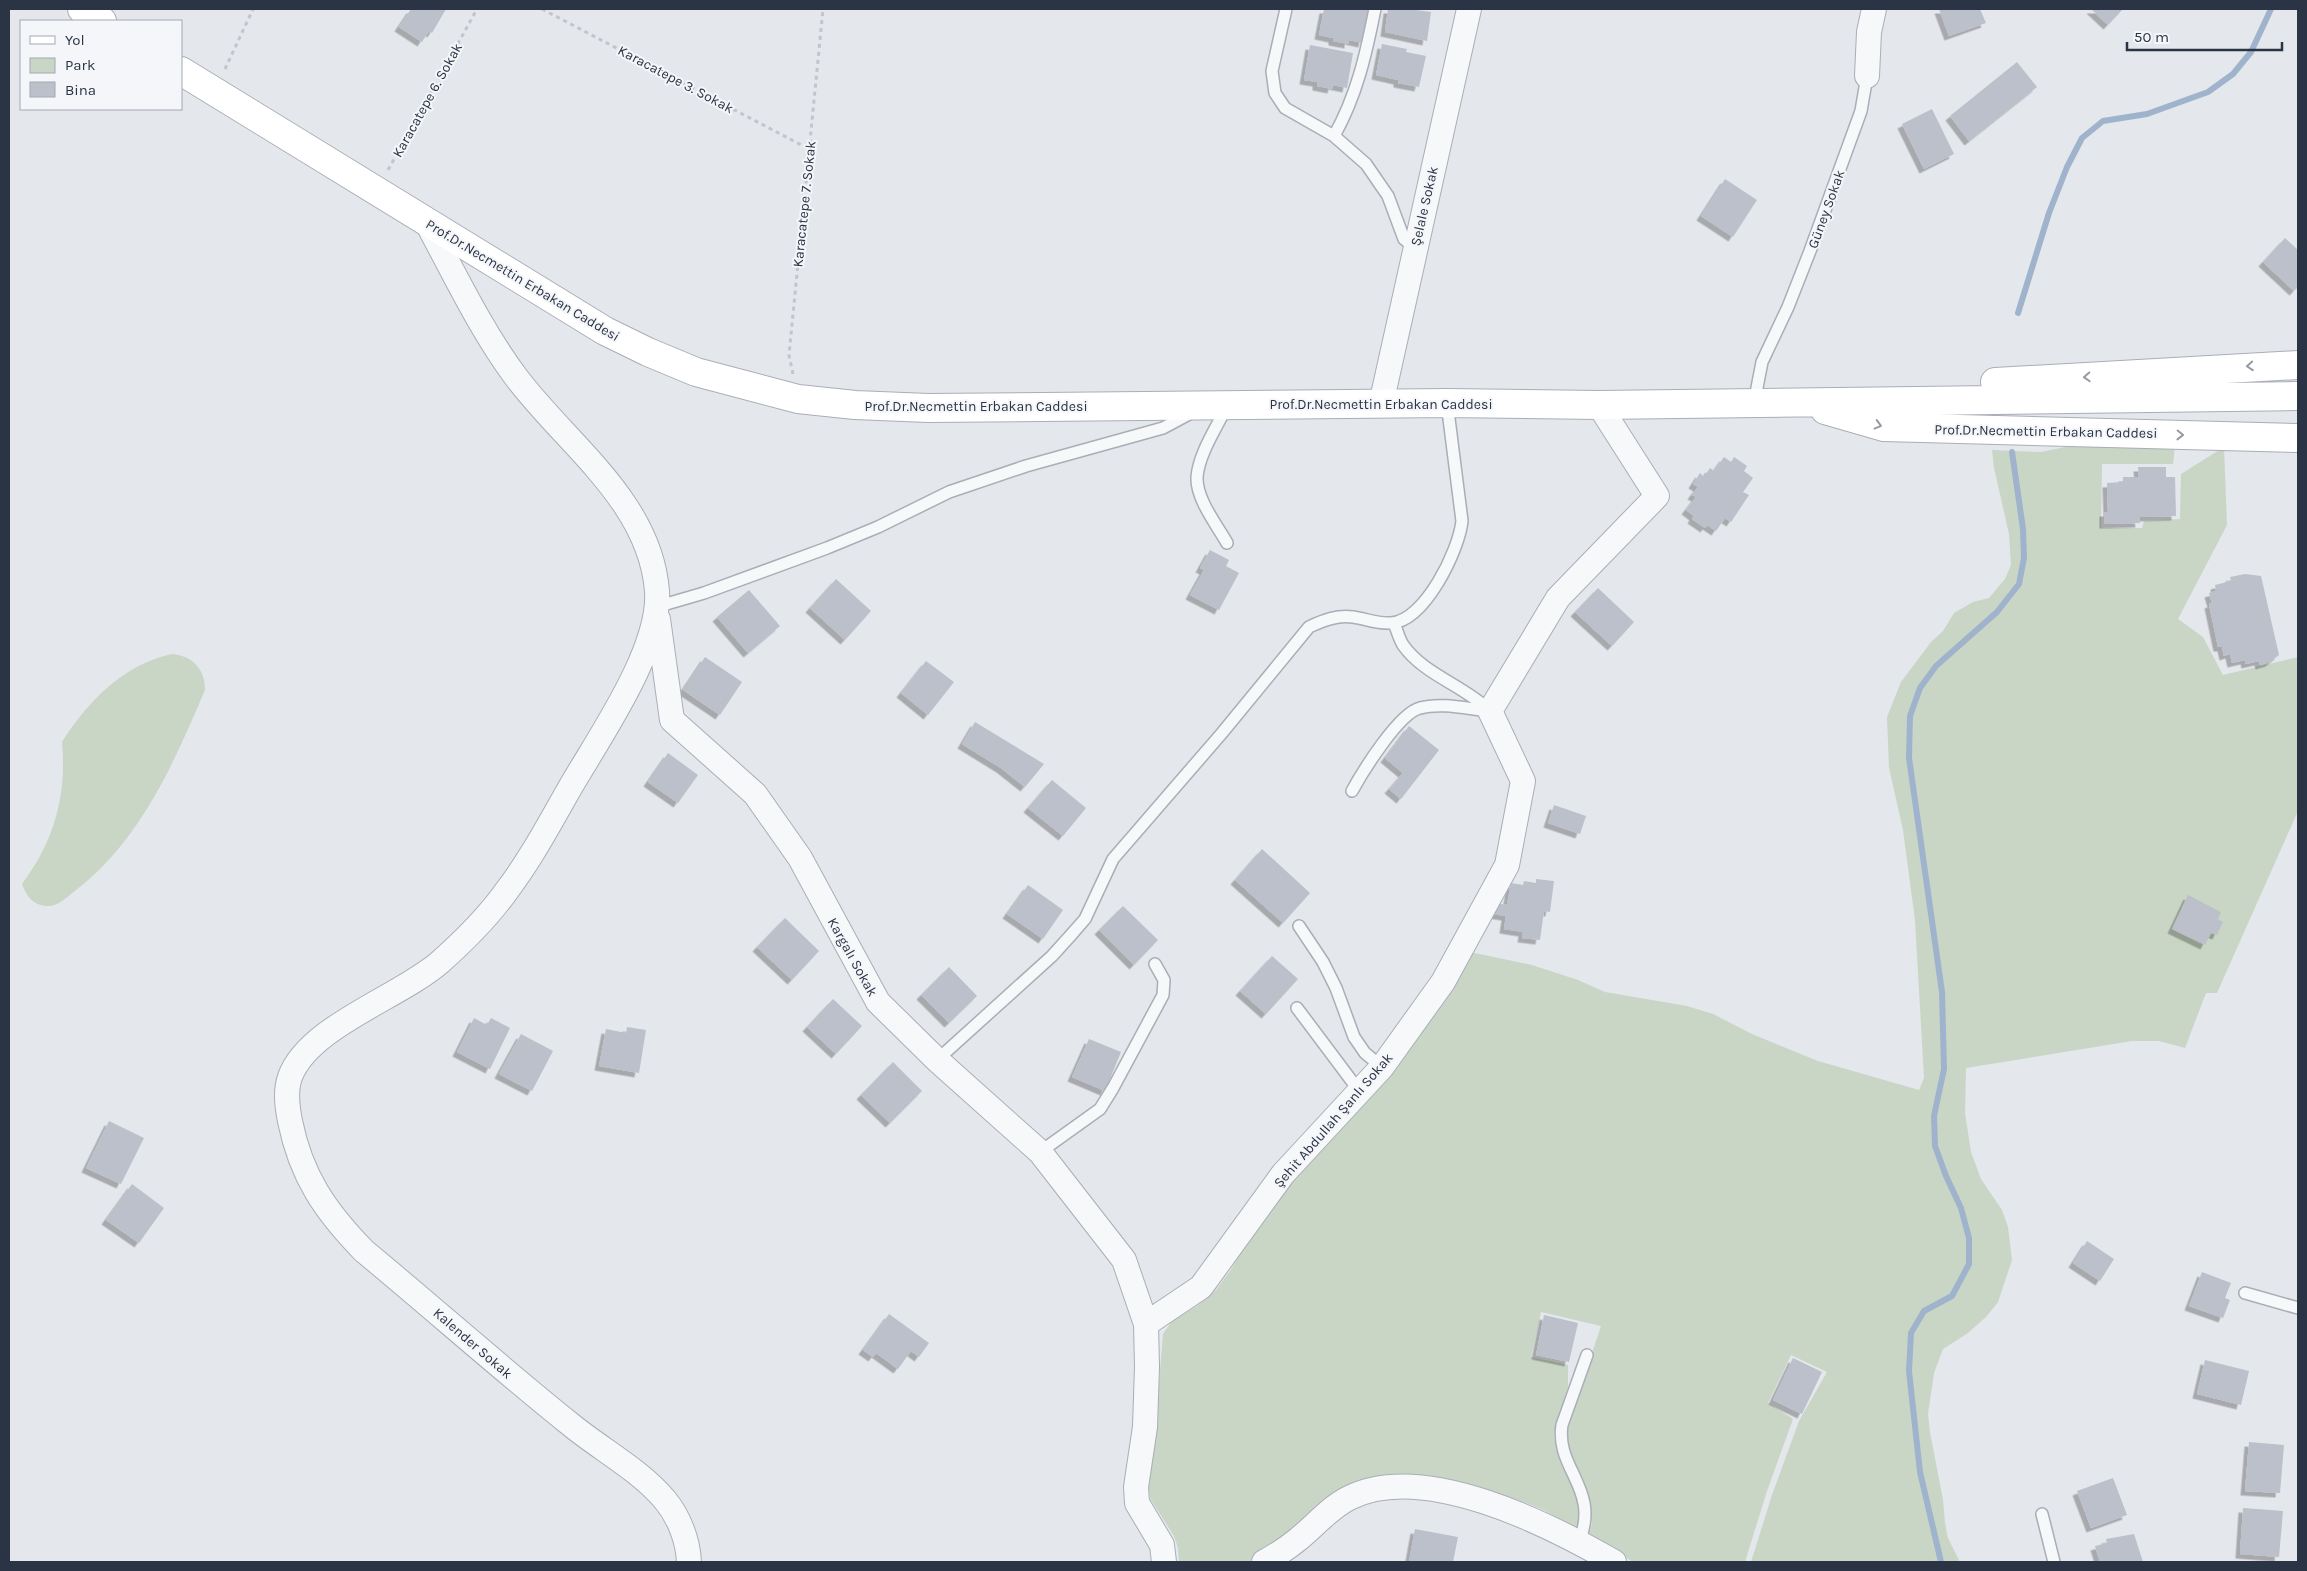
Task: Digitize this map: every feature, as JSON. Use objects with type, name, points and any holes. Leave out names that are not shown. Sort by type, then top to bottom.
[{"type":"main road","points":[[82,9],[100,20]]},
{"type":"main road","name":"Prof.Dr.Necmettin Erbakan Caddesi","points":[[182,71],[376,192],[605,331],[696,372],[798,399],[855,405],[928,408],[1447,403],[1599,405],[2298,396]]},
{"type":"main road","name":"Prof.Dr.Necmettin Erbakan Caddesi","points":[[1797,402],[1880,389],[2298,365]]},
{"type":"main road","name":"Prof.Dr.Necmettin Erbakan Caddesi","points":[[1797,402],[1884,427],[2298,438]]},
{"type":"street","name":"Şelale Sokak","points":[[1381,404],[1414,248],[1469,9]]},
{"type":"street","name":"Güney Sokak","points":[[1868,76],[1868,41],[1874,9]]},
{"type":"street","points":[[428,223],[497,350],[542,410],[598,469],[636,521],[653,565],[657,592],[656,607]]},
{"type":"street","points":[[1490,711],[1558,598],[1657,496],[1599,405]]},
{"type":"street","name":"Kargalı Sokak","points":[[656,607],[672,720],[755,794],[800,858],[878,1002],[937,1060],[1040,1152],[1124,1260],[1146,1324]]},
{"type":"street","name":"Kalender Sokak","points":[[656,607],[651,632],[633,677],[534,849],[507,891],[464,939],[437,965],[312,1044],[290,1077],[286,1101],[299,1157],[311,1185],[346,1233],[364,1251],[532,1393],[644,1480],[664,1499],[675,1515],[684,1534],[689,1562]]},
{"type":"street","name":"Şehit Abdullah Şanlı Sokak","points":[[1146,1324],[1201,1287],[1283,1174],[1382,1067],[1443,982],[1507,865],[1522,781],[1490,711]]},
{"type":"street","points":[[1146,1324],[1147,1367],[1144,1427],[1136,1487],[1137,1503],[1162,1545],[1164,1562]]},
{"type":"street","points":[[1264,1562],[1296,1540],[1324,1515],[1348,1498],[1368,1490],[1386,1486],[1411,1487],[1475,1498],[1520,1514],[1579,1542],[1614,1562]]},
{"type":"lane","points":[[1286,9],[1272,71],[1275,93],[1285,108],[1351,148],[1378,179],[1388,196],[1404,239],[1414,248]]},
{"type":"lane","points":[[1334,136],[1352,101],[1360,78],[1375,9]]},
{"type":"lane","name":"Güney Sokak","points":[[1754,403],[1762,362],[1788,307],[1814,242],[1856,126],[1868,76]]},
{"type":"lane","points":[[937,1060],[1052,956],[1076,930],[1090,909],[1113,858],[1222,733],[1309,627],[1324,620],[1338,617],[1354,617],[1376,624],[1394,623],[1409,616],[1432,592],[1451,560],[1460,537],[1462,521],[1447,403]]},
{"type":"lane","points":[[656,607],[704,593],[827,548],[878,527],[949,492],[1026,466],[1163,428],[1217,405]]},
{"type":"lane","points":[[1217,405],[1200,461],[1197,478],[1202,497],[1227,543]]},
{"type":"lane","points":[[1394,623],[1402,644],[1415,657],[1446,681],[1479,700],[1490,711]]},
{"type":"lane","points":[[1352,791],[1365,767],[1405,716],[1418,708],[1431,706],[1490,711]]},
{"type":"lane","points":[[1299,926],[1323,962],[1336,988],[1354,1037],[1364,1053],[1382,1067]]},
{"type":"lane","points":[[1040,1152],[1100,1109],[1114,1088],[1164,995],[1164,980],[1156,964]]},
{"type":"lane","points":[[1297,1008],[1360,1092]]},
{"type":"lane","points":[[2245,1293],[2298,1308]]},
{"type":"lane","points":[[1579,1542],[1586,1522],[1585,1505],[1581,1489],[1562,1448],[1560,1435],[1587,1355]]},
{"type":"lane","points":[[2042,1514],[2054,1562]]},
{"type":"path","points":[[215,91],[253,9]]},
{"type":"path","name":"Karacatepe 6. Sokak","points":[[376,192],[477,9]]},
{"type":"path","name":"Karacatepe 3. Sokak","points":[[542,9],[809,149]]},
{"type":"path","name":"Karacatepe 7. Sokak","points":[[798,399],[789,355],[823,9]]},
{"type":"green space","points":[[2176,437],[2173,464],[2102,464],[2101,528],[2142,528],[2144,521],[2180,519],[2181,474],[2224,447],[2227,525],[2178,619],[2203,637],[2223,675],[2298,657],[2298,811],[2217,993],[2206,993],[2185,1048],[2159,1041],[2132,1041],[1966,1068],[1965,1113],[1971,1152],[1981,1179],[2002,1210],[2008,1227],[2012,1260],[1998,1302],[1986,1317],[1968,1333],[1943,1349],[1934,1373],[1928,1414],[1930,1432],[1948,1538],[1960,1562],[1751,1562],[1772,1495],[1799,1421],[1827,1372],[1791,1355],[1768,1403],[1793,1419],[1767,1491],[1745,1562],[1633,1562],[1589,1535],[1592,1523],[1588,1497],[1583,1479],[1572,1460],[1565,1433],[1601,1326],[1541,1312],[1531,1357],[1568,1365],[1568,1387],[1555,1428],[1554,1438],[1579,1495],[1581,1523],[1577,1527],[1539,1508],[1484,1489],[1418,1476],[1383,1475],[1369,1478],[1347,1487],[1249,1562],[1179,1562],[1178,1548],[1174,1536],[1151,1500],[1147,1486],[1154,1446],[1163,1334],[1172,1321],[1197,1306],[1216,1290],[1232,1268],[1258,1222],[1470,952],[1532,965],[1578,980],[1605,992],[1687,1006],[1713,1014],[1752,1034],[1818,1061],[1919,1090],[1924,1078],[1915,920],[1903,830],[1889,768],[1887,717],[1901,682],[1931,642],[1943,631],[1954,613],[1973,602],[1989,598],[2005,579],[2011,565],[2009,534],[1994,468],[1992,450],[2041,452],[2104,439]]},
{"type":"green space","points":[[172,654],[186,658],[196,665],[203,676],[205,690],[181,745],[153,799],[119,848],[99,870],[58,903],[50,906],[37,904],[28,896],[22,884],[42,851],[56,817],[62,781],[62,742],[83,713],[108,687],[138,666]]},
{"type":"building","points":[[411,9],[446,9],[432,33],[429,31],[422,42],[399,27]]},
{"type":"building","points":[[1324,9],[1369,9],[1363,43],[1349,40],[1349,44],[1333,41],[1333,38],[1319,35]]},
{"type":"building","points":[[1388,9],[1431,12],[1427,41],[1385,32]]},
{"type":"building","points":[[1939,9],[1980,9],[1986,23],[1949,36]]},
{"type":"building","points":[[2091,9],[2123,9],[2108,25]]},
{"type":"building","points":[[1382,44],[1407,49],[1406,52],[1426,56],[1419,87],[1398,83],[1398,80],[1376,75]]},
{"type":"building","points":[[1310,45],[1353,53],[1347,88],[1333,85],[1332,89],[1317,86],[1317,82],[1304,80]]},
{"type":"building","points":[[2017,62],[2037,87],[1969,141],[1950,116]]},
{"type":"building","points":[[1932,109],[1954,154],[1924,169],[1902,124]]},
{"type":"building","points":[[1725,179],[1757,200],[1733,237],[1701,216]]},
{"type":"building","points":[[2285,238],[2298,250],[2298,287],[2294,291],[2263,262]]},
{"type":"building","points":[[1724,457],[1731,462],[1734,457],[1747,466],[1744,471],[1753,478],[1743,492],[1749,495],[1731,522],[1725,518],[1716,531],[1707,525],[1705,528],[1692,519],[1694,516],[1686,510],[1696,497],[1692,495],[1698,487],[1693,484],[1700,473],[1704,477],[1710,468],[1714,471]]},
{"type":"building","points":[[2138,467],[2166,467],[2166,477],[2175,477],[2176,516],[2139,517],[2140,523],[2104,524],[2104,512],[2108,512],[2107,483],[2123,482],[2123,477],[2139,477]]},
{"type":"building","points":[[1210,550],[1229,560],[1226,566],[1239,573],[1219,610],[1190,595],[1204,570],[1200,568]]},
{"type":"building","points":[[2245,574],[2261,576],[2279,655],[2270,662],[2260,665],[2259,661],[2246,664],[2245,660],[2232,663],[2230,654],[2224,656],[2222,647],[2218,647],[2209,604],[2212,603],[2209,593],[2216,591],[2215,585],[2231,581],[2230,577]]},
{"type":"building","points":[[836,579],[871,611],[845,640],[810,608]]},
{"type":"building","points":[[1598,588],[1634,622],[1612,646],[1575,612]]},
{"type":"building","points":[[749,590],[780,626],[748,653],[717,617]]},
{"type":"building","points":[[705,657],[742,682],[720,715],[683,690]]},
{"type":"building","points":[[926,661],[954,682],[928,715],[901,693]]},
{"type":"building","points":[[975,722],[1044,764],[1025,787],[1001,768],[962,744]]},
{"type":"building","points":[[1409,726],[1439,750],[1401,799],[1389,789],[1403,773],[1385,758]]},
{"type":"building","points":[[668,753],[698,775],[678,803],[648,782]]},
{"type":"building","points":[[1052,780],[1086,808],[1063,836],[1028,808]]},
{"type":"building","points":[[1554,805],[1586,816],[1580,834],[1548,823]]},
{"type":"building","points":[[1262,849],[1310,893],[1283,923],[1235,880]]},
{"type":"building","points":[[1536,879],[1554,881],[1550,912],[1544,911],[1540,940],[1522,938],[1523,932],[1504,929],[1506,916],[1493,914],[1495,903],[1507,905],[1511,883],[1523,885],[1524,881],[1536,883]]},
{"type":"building","points":[[1028,885],[1063,910],[1043,939],[1007,914]]},
{"type":"building","points":[[2188,895],[2221,912],[2218,919],[2223,922],[2217,935],[2211,933],[2205,945],[2172,929]]},
{"type":"building","points":[[1123,906],[1158,940],[1134,965],[1099,930]]},
{"type":"building","points":[[785,918],[819,951],[792,980],[757,947]]},
{"type":"building","points":[[1272,956],[1298,979],[1266,1014],[1240,991]]},
{"type":"building","points":[[949,967],[977,996],[949,1023],[921,995]]},
{"type":"building","points":[[833,999],[862,1026],[836,1054],[807,1027]]},
{"type":"building","points":[[474,1018],[487,1025],[491,1018],[510,1028],[490,1069],[457,1052]]},
{"type":"building","points":[[627,1027],[646,1030],[639,1073],[599,1066],[606,1029],[626,1033]]},
{"type":"building","points":[[521,1034],[553,1051],[532,1091],[499,1074]]},
{"type":"building","points":[[1089,1039],[1121,1052],[1105,1091],[1072,1077]]},
{"type":"building","points":[[893,1062],[922,1091],[890,1123],[861,1095]]},
{"type":"building","points":[[109,1121],[144,1138],[121,1184],[86,1168]]},
{"type":"building","points":[[132,1184],[164,1208],[139,1243],[106,1220]]},
{"type":"building","points":[[2087,1241],[2114,1259],[2100,1281],[2073,1263]]},
{"type":"building","points":[[2202,1272],[2231,1283],[2225,1298],[2230,1300],[2223,1318],[2189,1306]]},
{"type":"building","points":[[889,1314],[929,1343],[919,1357],[911,1351],[898,1369],[876,1353],[873,1357],[863,1350]]},
{"type":"building","points":[[1544,1315],[1578,1323],[1569,1362],[1536,1355]]},
{"type":"building","points":[[1793,1358],[1822,1372],[1802,1414],[1773,1400]]},
{"type":"building","points":[[2205,1360],[2249,1371],[2241,1405],[2197,1394]]},
{"type":"building","points":[[2249,1442],[2284,1445],[2280,1493],[2245,1491]]},
{"type":"building","points":[[2113,1478],[2127,1515],[2091,1528],[2077,1491]]},
{"type":"building","points":[[2243,1508],[2283,1511],[2279,1557],[2240,1554]]},
{"type":"building","points":[[1415,1529],[1458,1537],[1453,1562],[1409,1562]]},
{"type":"building","points":[[2134,1534],[2143,1562],[2100,1562],[2095,1546],[2107,1543],[2106,1539]]},
{"type":"waterway","points":[[2018,313],[2049,213],[2067,167],[2082,138],[2103,121],[2147,114],[2208,92],[2233,74],[2251,52],[2271,9]]},
{"type":"waterway","points":[[1941,1562],[1920,1472],[1909,1371],[1911,1333],[1924,1311],[1952,1296],[1969,1264],[1969,1238],[1961,1208],[1935,1146],[1934,1116],[1944,1069],[1942,992],[1909,758],[1910,716],[1920,688],[1936,666],[1997,612],[2019,584],[2024,558],[2023,529],[2012,452]]}]
